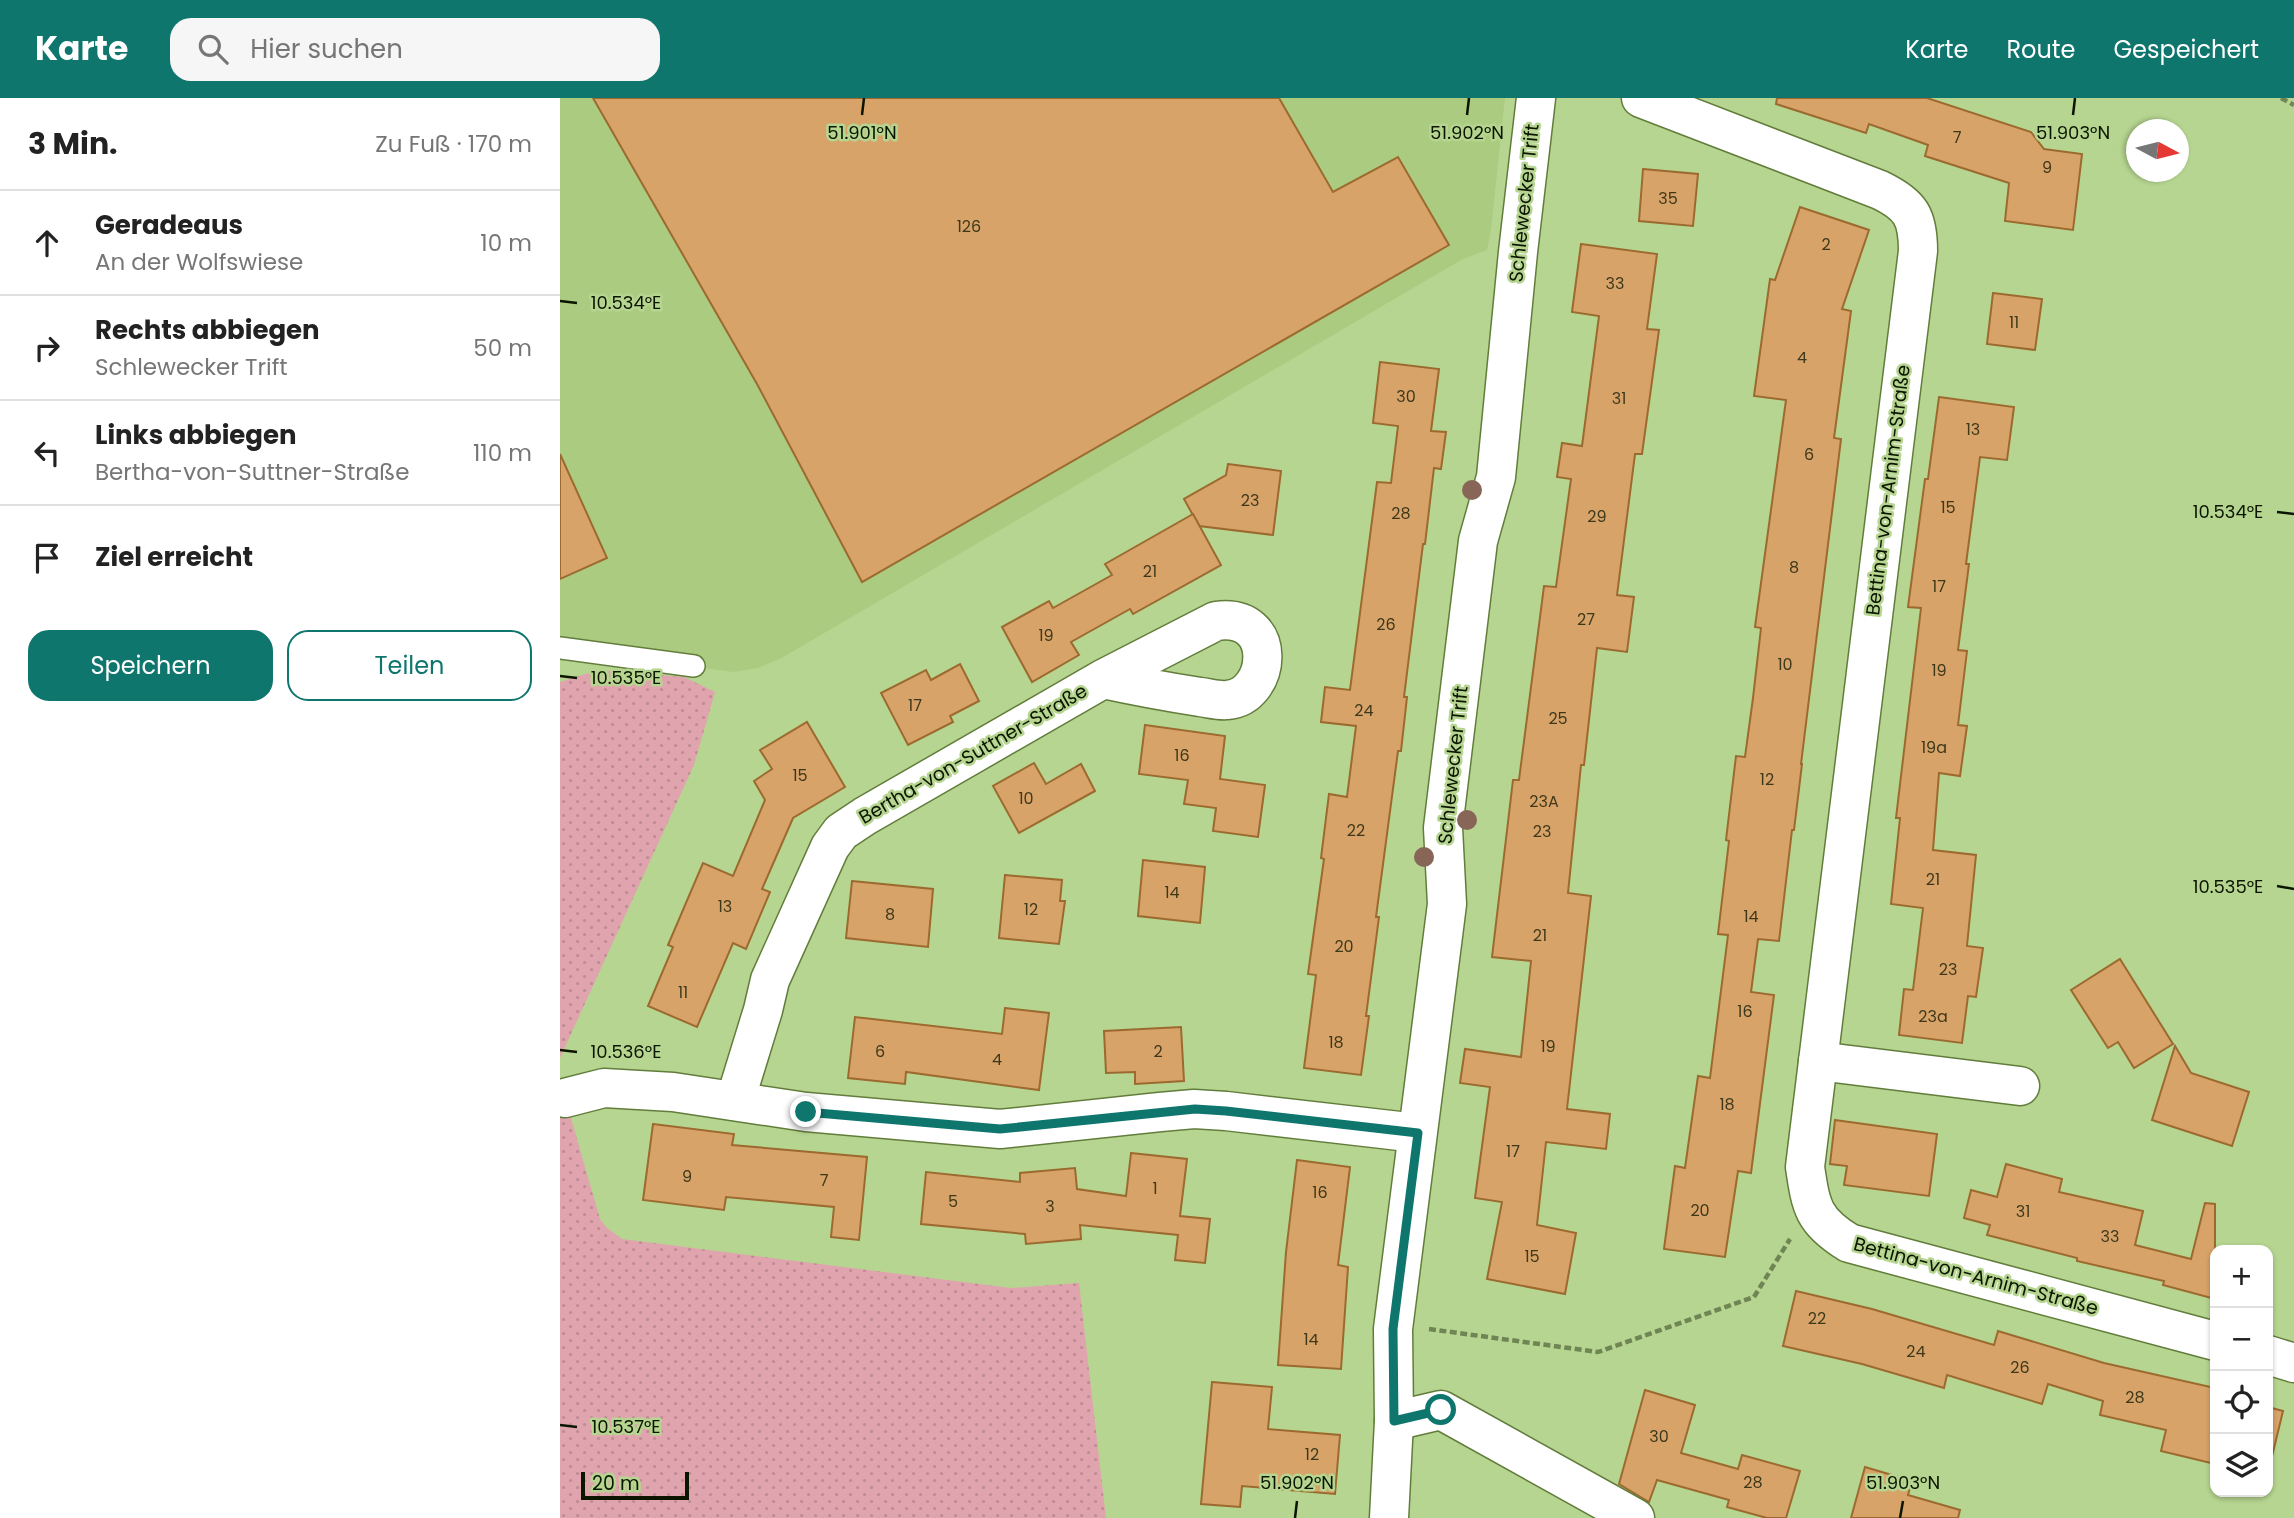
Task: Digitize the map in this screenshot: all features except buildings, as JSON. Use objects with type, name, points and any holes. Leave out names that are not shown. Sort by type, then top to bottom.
[{"type":"street","name":"Schlewecker Trift","points":[[1389,1518],[1394,1421],[1393,1329],[1447,904],[1443,828],[1478,541],[1496,477],[1536,98]]},
{"type":"street","name":"Bettina-von-Arnim-Straße","points":[[1642,98],[1889,194],[1912,212],[1918,231],[1918,251],[1805,1167],[1811,1205],[1831,1232],[1849,1243],[2210,1340]]},
{"type":"street","name":"Bertha-von-Suttner-Straße","points":[[735,1101],[770,980],[830,847],[841,832],[1103,679]]},
{"type":"street","points":[[1818,1061],[2020,1086]]},
{"type":"street","points":[[565,1098],[604,1088],[673,1092],[806,1112],[1000,1129],[1195,1109],[1418,1133]]},
{"type":"street","points":[[2273,1357],[2294,1363]]},
{"type":"street","points":[[1394,1421],[1441,1410],[1635,1518]]},
{"type":"lane","points":[[560,648],[694,666]]},
{"type":"path","points":[[2281,98],[2294,105]]},
{"type":"path","points":[[1421,1328],[1598,1352],[1754,1297],[1811,1205]]},
{"type":"shaded area","points":[[560,98],[1505,98],[1487,250],[1461,260],[780,659],[758,668],[733,672],[560,648]]},
{"type":"shaded area","points":[[598,670],[684,677],[715,692],[694,765],[560,1058],[560,682]]},
{"type":"shaded area","points":[[560,1080],[600,1219],[622,1239],[1011,1288],[1079,1283],[1106,1518],[560,1518]]},
{"type":"route","points":[[806,1112],[1000,1129],[1195,1109],[1418,1133],[1393,1329],[1394,1421],[1441,1410]]}]
